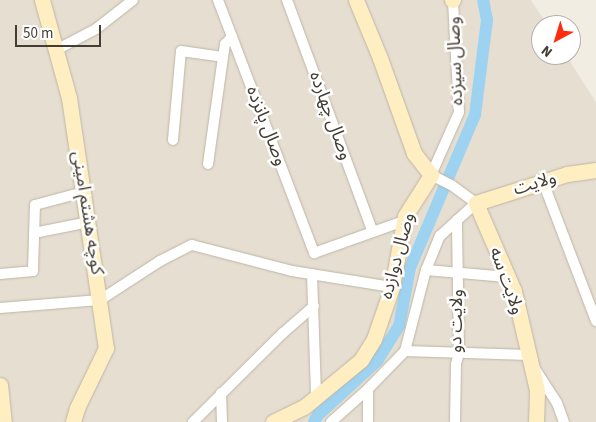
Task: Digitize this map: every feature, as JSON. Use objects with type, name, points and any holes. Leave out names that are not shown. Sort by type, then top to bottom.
[{"type":"street","name":"کوچه هشتم امینی","points":[[42,0],[69,98],[89,222],[106,348],[77,408],[73,422]]},
{"type":"street","points":[[56,50],[96,29],[133,0]]},
{"type":"street","name":"وصال پانزده","points":[[218,0],[314,253],[373,232]]},
{"type":"street","name":"وصال چهارده","points":[[287,0],[373,232]]},
{"type":"street","points":[[331,422],[405,350],[426,270],[440,236],[476,203],[451,185],[434,177],[414,153],[380,58],[356,0]]},
{"type":"street","name":"وصال سیزده","points":[[434,177],[459,112],[452,0]]},
{"type":"street","points":[[208,164],[225,44],[232,37]]},
{"type":"street","points":[[173,140],[181,51],[223,57]]},
{"type":"street","name":"ولایت","points":[[476,203],[567,174],[596,170]]},
{"type":"street","name":"وصال دوازده","points":[[273,422],[304,407],[361,360],[374,339],[392,287],[405,216],[434,177]]},
{"type":"street","points":[[543,182],[596,322]]},
{"type":"street","points":[[0,274],[33,271],[35,205],[84,192]]},
{"type":"street","name":"ولایت سه","points":[[476,203],[514,291],[536,390],[536,422]]},
{"type":"street","name":"ولایت دو","points":[[455,422],[456,364],[459,353],[457,220]]},
{"type":"street","points":[[34,233],[89,222]]},
{"type":"street","points":[[373,232],[404,222]]},
{"type":"street","points":[[0,308],[100,300],[160,261],[192,245],[312,274],[392,287]]},
{"type":"street","points":[[426,270],[507,277]]},
{"type":"street","points":[[312,274],[316,397]]},
{"type":"street","points":[[193,422],[221,393],[314,306]]},
{"type":"street","points":[[405,350],[530,359],[557,403],[564,422]]},
{"type":"street","points":[[0,385],[4,422]]},
{"type":"street","points":[[368,388],[368,422]]},
{"type":"street","points":[[221,393],[222,422]]},
{"type":"shaded area","points":[[0,0],[531,0],[541,15],[531,15],[531,65],[572,65],[596,102],[596,422],[0,422]]},
{"type":"waterway","points":[[314,422],[318,415],[377,361],[399,326],[410,268],[475,115],[487,20],[483,0]]}]
